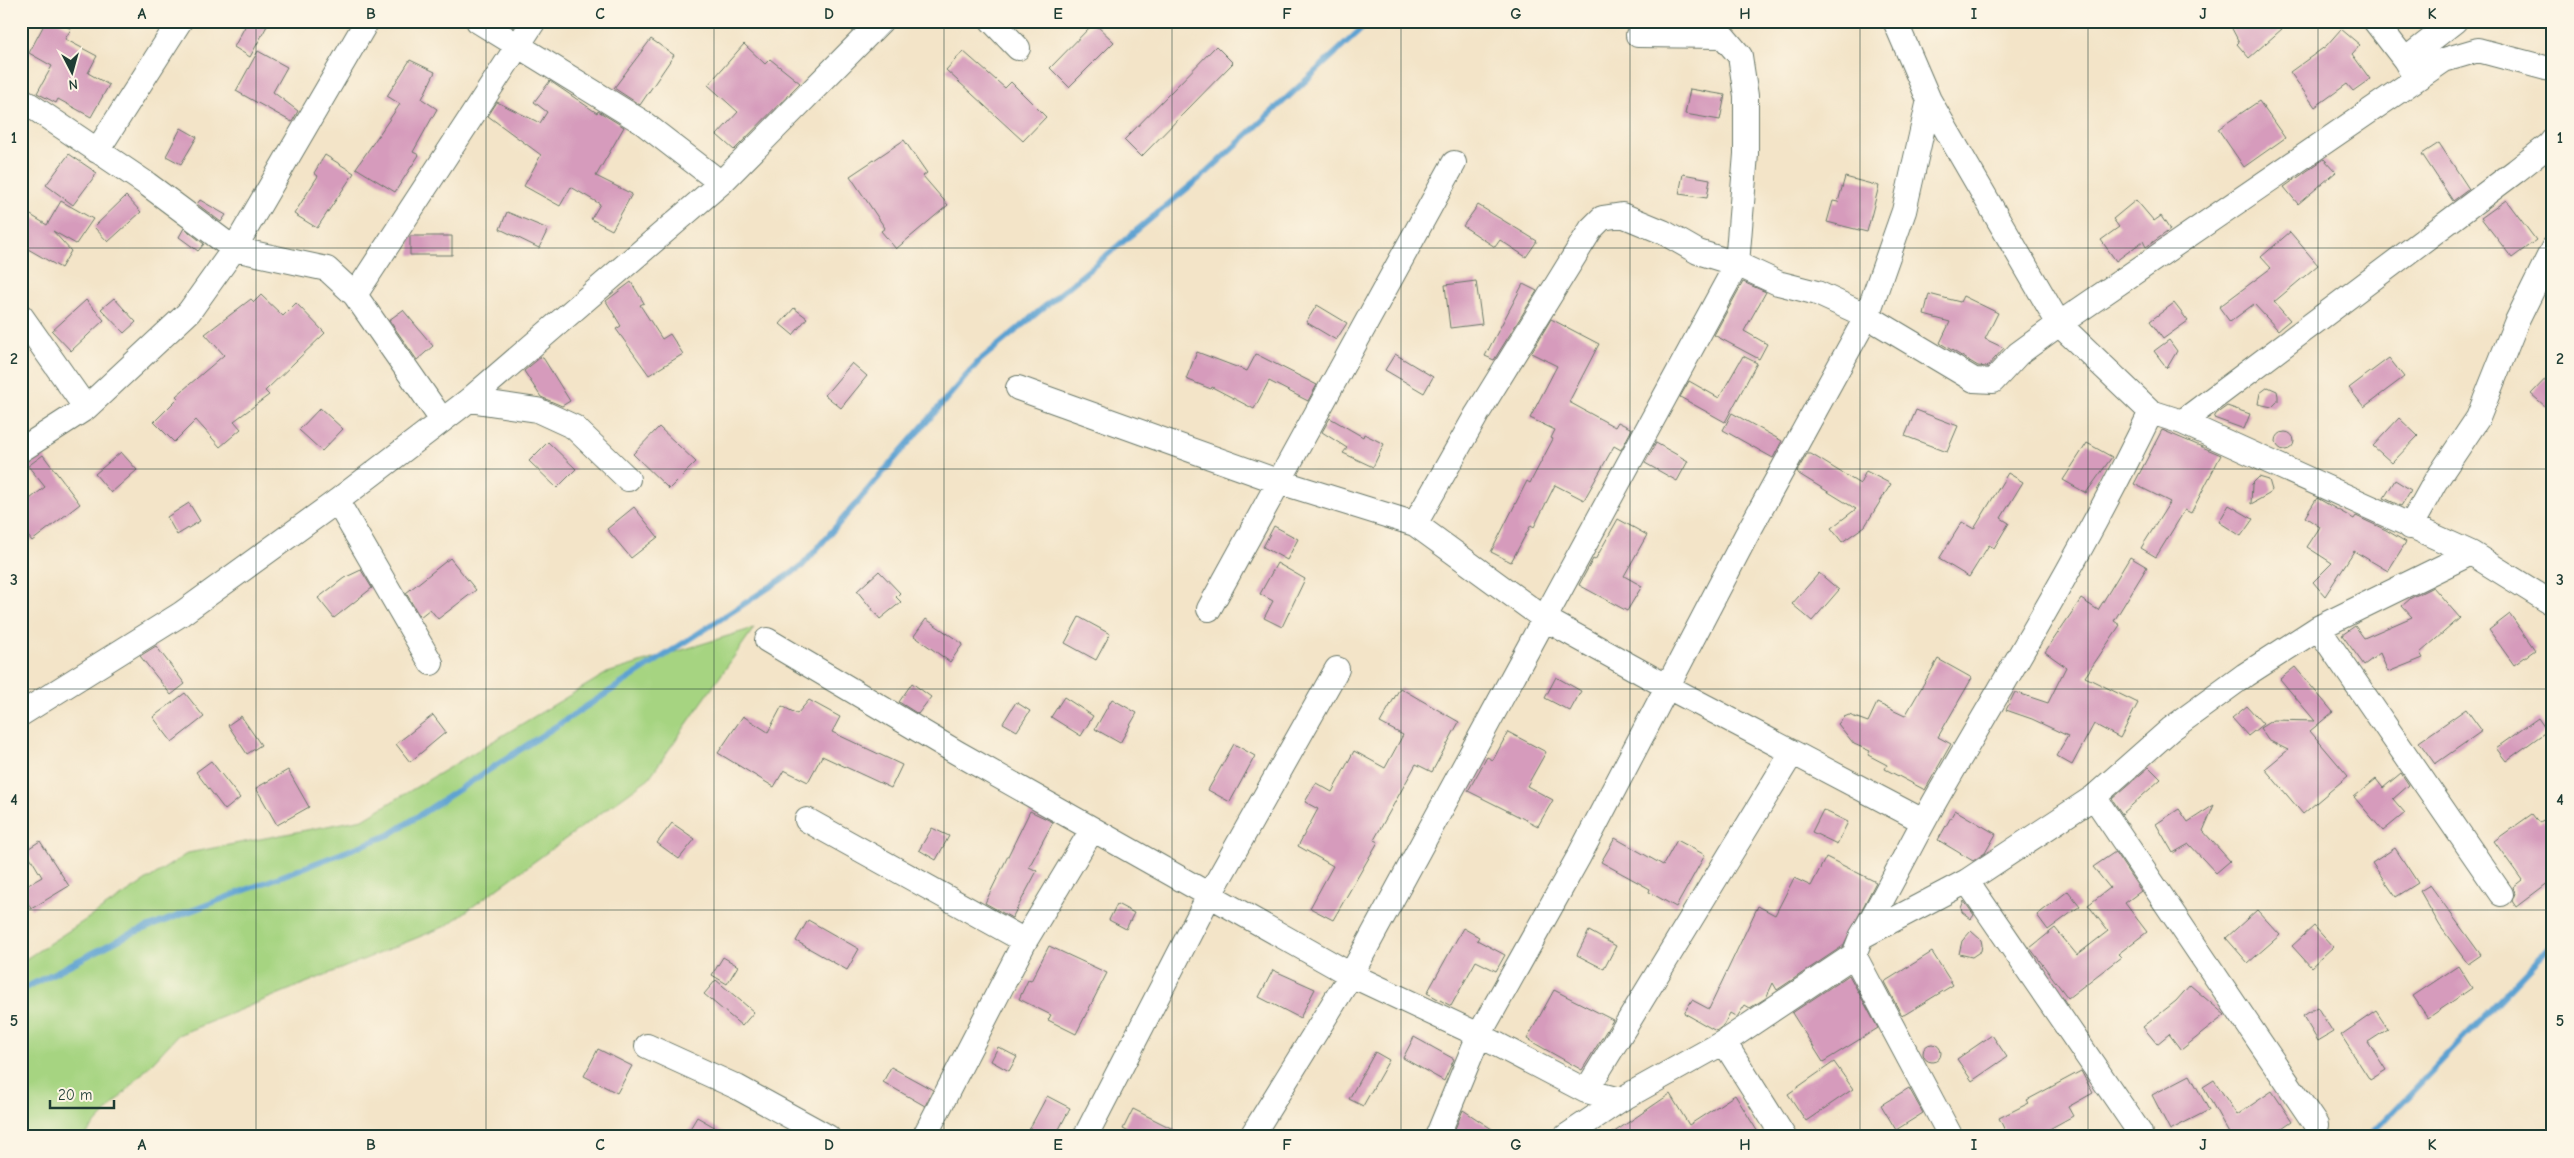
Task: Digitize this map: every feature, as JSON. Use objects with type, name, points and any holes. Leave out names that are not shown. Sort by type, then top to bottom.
[{"type":"street","points":[[21,450],[86,408],[189,312],[234,249],[367,21]]},
{"type":"street","points":[[478,21],[517,47],[642,122],[721,183]]},
{"type":"street","points":[[355,295],[534,21]]},
{"type":"street","points":[[21,714],[182,614],[337,501],[470,400],[721,183],[880,21]]},
{"type":"street","points":[[992,21],[1018,48]]},
{"type":"street","points":[[1895,21],[1930,100],[2059,324],[2151,412],[2182,422],[2410,527],[2471,553],[2553,604]]},
{"type":"street","points":[[2375,21],[2410,70]]},
{"type":"street","points":[[1415,524],[1514,355],[1591,229],[1602,218],[1622,215],[1663,232],[1698,252],[1737,264],[1778,283],[1817,292],[1867,316],[1974,380],[1993,381],[2018,354],[2410,70],[2455,21]]},
{"type":"street","points":[[97,151],[171,25]]},
{"type":"street","points":[[1251,1137],[1351,975],[1428,830],[1545,619],[1737,264],[1746,154],[1746,96],[1740,56],[1723,36],[1638,35]]},
{"type":"street","points":[[2410,70],[2478,50],[2553,70]]},
{"type":"street","points":[[21,99],[147,184],[234,249],[327,270],[355,295],[442,420]]},
{"type":"street","points":[[1436,1137],[1479,1035],[1578,858],[1746,536],[1867,316],[1904,212],[1930,100]]},
{"type":"street","points":[[2182,422],[2523,166],[2549,146],[2553,140]]},
{"type":"street","points":[[1209,609],[1454,163]]},
{"type":"street","points":[[2410,527],[2435,482],[2478,418],[2516,323],[2553,248]]},
{"type":"street","points":[[21,316],[86,408]]},
{"type":"street","points":[[1018,388],[1280,482],[1415,524],[1545,619],[1668,687],[1923,821]]},
{"type":"street","points":[[470,400],[537,410],[574,427],[628,480]]},
{"type":"street","points":[[1858,946],[1890,889],[1923,821],[2021,653],[2123,470],[2151,412]]},
{"type":"street","points":[[337,501],[431,663]]},
{"type":"street","points":[[1565,1137],[1620,1100],[1724,1042],[1858,946],[1967,881],[2094,797],[2171,729],[2245,675],[2318,628],[2471,553]]},
{"type":"street","points":[[2318,628],[2501,894]]},
{"type":"street","points":[[767,640],[1092,830],[1351,975],[1479,1035],[1586,1091],[1620,1100]]},
{"type":"street","points":[[1085,1137],[1209,896],[1337,669]]},
{"type":"street","points":[[1586,1091],[1792,753]]},
{"type":"street","points":[[2094,797],[2316,1125]]},
{"type":"street","points":[[807,820],[1024,941]]},
{"type":"street","points":[[924,1137],[1024,941],[1092,830]]},
{"type":"street","points":[[1967,881],[2140,1133]]},
{"type":"street","points":[[1858,946],[1951,1137]]},
{"type":"street","points":[[1724,1042],[1784,1137]]},
{"type":"street","points":[[647,1046],[736,1087],[828,1137]]},
{"type":"green space","points":[[754,628],[649,778],[446,926],[178,1035],[83,1137],[21,1137],[21,962],[188,853],[363,819],[607,673]]},
{"type":"building","points":[[46,21],[57,21],[71,29],[65,39],[97,56],[88,73],[109,85],[91,117],[58,99],[56,103],[37,93],[52,66],[29,53]]},
{"type":"building","points":[[248,21],[257,21],[267,26],[250,57],[234,47]]},
{"type":"building","points":[[2228,21],[2291,21],[2249,58],[2237,44],[2239,42]]},
{"type":"building","points":[[1094,23],[1114,42],[1069,87],[1050,68]]},
{"type":"building","points":[[2341,29],[2360,45],[2352,54],[2370,79],[2353,91],[2347,84],[2315,107],[2290,72],[2326,46]]},
{"type":"building","points":[[651,39],[674,55],[640,105],[614,88]]},
{"type":"building","points":[[744,44],[765,64],[770,59],[800,83],[734,150],[717,135],[738,112],[708,85]]},
{"type":"building","points":[[1216,46],[1233,63],[1141,157],[1124,140]]},
{"type":"building","points":[[258,51],[287,67],[273,92],[298,111],[292,122],[236,91]]},
{"type":"building","points":[[963,51],[1005,88],[1011,82],[1046,117],[1023,141],[946,70]]},
{"type":"building","points":[[410,60],[435,72],[422,99],[437,109],[413,152],[419,155],[395,192],[356,168],[400,104],[387,96]]},
{"type":"building","points":[[550,81],[597,113],[598,111],[624,127],[596,176],[632,194],[612,230],[591,219],[600,204],[571,187],[560,206],[524,186],[541,155],[488,116],[497,102],[540,123],[547,112],[534,102]]},
{"type":"building","points":[[1690,89],[1725,95],[1720,120],[1685,114]]},
{"type":"building","points":[[2259,101],[2285,138],[2244,167],[2218,129]]},
{"type":"building","points":[[181,128],[197,137],[181,164],[166,156]]},
{"type":"building","points":[[904,140],[927,173],[923,176],[948,205],[896,249],[881,231],[885,228],[850,176]]},
{"type":"building","points":[[2439,143],[2469,189],[2453,201],[2422,154]]},
{"type":"building","points":[[69,154],[97,173],[73,205],[46,185]]},
{"type":"building","points":[[325,155],[354,173],[317,228],[294,214],[318,176],[314,173]]},
{"type":"building","points":[[2324,159],[2336,172],[2298,204],[2284,187]]},
{"type":"building","points":[[1683,174],[1710,179],[1707,198],[1679,194]]},
{"type":"building","points":[[1845,177],[1879,186],[1867,232],[1827,222],[1833,201],[1838,202]]},
{"type":"building","points":[[126,196],[141,212],[108,242],[94,227]]},
{"type":"building","points":[[200,200],[226,215],[221,222],[197,204]]},
{"type":"building","points":[[2136,200],[2154,221],[2161,216],[2170,230],[2146,247],[2143,241],[2116,261],[2101,240],[2119,227],[2113,219]]},
{"type":"building","points":[[2506,200],[2536,240],[2512,258],[2481,218]]},
{"type":"building","points":[[61,201],[93,219],[76,244],[53,231],[71,251],[61,268],[21,245],[21,209],[47,225]]},
{"type":"building","points":[[1478,205],[1537,241],[1526,257],[1500,240],[1495,247],[1463,226]]},
{"type":"building","points":[[507,212],[548,229],[539,248],[500,229]]},
{"type":"building","points":[[184,228],[204,244],[198,251],[179,237]]},
{"type":"building","points":[[2290,232],[2318,265],[2274,302],[2290,320],[2278,330],[2254,304],[2230,322],[2219,307],[2271,268],[2261,257]]},
{"type":"building","points":[[410,236],[452,236],[452,255],[410,255]]},
{"type":"building","points":[[1476,281],[1482,324],[1450,328],[1445,285]]},
{"type":"building","points":[[631,282],[644,303],[640,305],[662,339],[670,334],[683,354],[649,375],[616,329],[621,326],[606,301]]},
{"type":"building","points":[[1743,282],[1766,292],[1744,331],[1767,344],[1759,359],[1714,335]]},
{"type":"building","points":[[1523,284],[1537,291],[1494,360],[1485,356]]},
{"type":"building","points":[[1929,294],[1960,302],[1963,296],[1998,313],[1985,339],[2004,348],[1987,367],[1978,366],[1940,343],[1950,322],[1924,315]]},
{"type":"building","points":[[261,295],[283,316],[296,303],[325,333],[265,391],[269,395],[234,421],[241,429],[220,447],[196,420],[174,442],[154,422],[178,398],[176,396],[224,355],[205,334],[251,299],[254,302]]},
{"type":"building","points":[[114,298],[136,322],[124,333],[101,309]]},
{"type":"building","points":[[86,300],[104,320],[71,351],[52,331]]},
{"type":"building","points":[[2174,303],[2188,321],[2163,339],[2150,321]]},
{"type":"building","points":[[1317,305],[1347,323],[1336,340],[1306,322]]},
{"type":"building","points":[[794,308],[807,318],[793,335],[780,324]]},
{"type":"building","points":[[403,310],[433,346],[417,360],[389,320]]},
{"type":"building","points":[[1551,319],[1599,344],[1569,402],[1615,427],[1618,422],[1632,429],[1621,450],[1614,446],[1584,500],[1555,485],[1534,527],[1531,525],[1511,562],[1491,552],[1527,481],[1530,483],[1553,439],[1551,438],[1555,430],[1530,418],[1557,366],[1531,353]]},
{"type":"building","points":[[2169,340],[2177,351],[2167,368],[2154,351]]},
{"type":"building","points":[[1197,352],[1247,371],[1256,354],[1317,385],[1308,401],[1269,381],[1254,409],[1212,387],[1211,389],[1186,379]]},
{"type":"building","points":[[1395,354],[1433,377],[1424,393],[1385,370]]},
{"type":"building","points":[[542,356],[570,401],[562,406],[541,397],[524,371]]},
{"type":"building","points":[[1743,356],[1757,363],[1725,422],[1680,397],[1689,381],[1719,398]]},
{"type":"building","points":[[2389,358],[2404,377],[2364,407],[2349,388]]},
{"type":"building","points":[[852,363],[867,376],[841,408],[825,395]]},
{"type":"building","points":[[2553,371],[2553,413],[2531,394]]},
{"type":"building","points":[[2268,387],[2277,391],[2278,396],[2278,401],[2272,407],[2258,404],[2260,393]]},
{"type":"building","points":[[2227,406],[2250,414],[2244,429],[2214,418],[2216,414]]},
{"type":"building","points":[[320,408],[343,429],[322,451],[299,430]]},
{"type":"building","points":[[1916,410],[1958,426],[1947,452],[1905,436]]},
{"type":"building","points":[[1732,413],[1782,441],[1773,458],[1723,430]]},
{"type":"building","points":[[1330,418],[1363,437],[1364,434],[1384,444],[1373,467],[1343,453],[1347,448],[1322,432]]},
{"type":"building","points":[[2399,418],[2418,436],[2392,463],[2373,446]]},
{"type":"building","points":[[659,427],[696,462],[669,489],[633,454]]},
{"type":"building","points":[[2162,430],[2221,455],[2191,513],[2185,510],[2156,557],[2141,548],[2170,502],[2134,484]]},
{"type":"building","points":[[2281,432],[2289,432],[2294,437],[2292,448],[2281,450],[2276,445],[2276,437]]},
{"type":"building","points":[[548,442],[576,469],[557,488],[529,461]]},
{"type":"building","points":[[1656,443],[1688,461],[1677,481],[1645,463]]},
{"type":"building","points":[[2087,443],[2112,457],[2086,493],[2063,480]]},
{"type":"building","points":[[121,452],[137,470],[111,493],[95,474]]},
{"type":"building","points":[[1807,454],[1811,454],[1860,484],[1866,471],[1891,484],[1865,526],[1842,542],[1831,528],[1856,509],[1799,474],[1797,471]]},
{"type":"building","points":[[43,455],[80,504],[32,541],[21,527],[21,524],[29,518],[21,506],[45,487],[28,466]]},
{"type":"building","points":[[2008,473],[2023,482],[2001,518],[2009,523],[1994,548],[1989,545],[1969,577],[1939,559],[1962,522],[1974,529]]},
{"type":"building","points":[[2259,477],[2269,480],[2272,490],[2269,494],[2251,504],[2252,484]]},
{"type":"building","points":[[2395,480],[2411,490],[2401,506],[2384,498]]},
{"type":"building","points":[[2317,498],[2354,519],[2356,516],[2406,542],[2388,571],[2354,551],[2325,596],[2313,582],[2332,563],[2307,547],[2320,527],[2305,517]]},
{"type":"building","points":[[189,503],[200,521],[177,535],[167,517]]},
{"type":"building","points":[[2229,505],[2253,519],[2241,536],[2219,522]]},
{"type":"building","points":[[634,507],[658,537],[631,558],[607,529]]},
{"type":"building","points":[[1618,519],[1647,535],[1624,576],[1642,586],[1627,611],[1579,585]]},
{"type":"building","points":[[1274,526],[1298,539],[1287,560],[1263,547]]},
{"type":"building","points":[[2130,557],[2147,567],[2114,621],[2120,625],[2085,677],[2138,703],[2120,738],[2094,724],[2072,765],[2056,756],[2068,736],[2032,719],[2006,710],[2015,692],[2048,703],[2066,667],[2045,652],[2081,599],[2098,610]]},
{"type":"building","points":[[450,558],[476,590],[438,619],[430,609],[420,617],[406,593]]},
{"type":"building","points":[[1277,563],[1305,579],[1282,627],[1264,618],[1273,601],[1260,594]]},
{"type":"building","points":[[361,570],[372,588],[334,618],[318,598],[344,578]]},
{"type":"building","points":[[879,571],[900,593],[896,597],[901,602],[880,619],[857,591]]},
{"type":"building","points":[[1819,573],[1839,590],[1812,621],[1792,604]]},
{"type":"building","points":[[2433,587],[2460,618],[2420,653],[2423,658],[2388,672],[2380,653],[2364,665],[2342,635],[2355,626],[2364,638],[2412,617],[2402,606],[2411,598]]},
{"type":"building","points":[[2510,614],[2535,650],[2514,665],[2489,630]]},
{"type":"building","points":[[1079,617],[1110,634],[1096,660],[1065,643]]},
{"type":"building","points":[[926,619],[963,644],[950,662],[914,636]]},
{"type":"building","points":[[156,646],[185,684],[171,695],[140,656]]},
{"type":"building","points":[[1938,659],[1972,678],[1938,737],[1951,744],[1925,790],[1885,769],[1887,765],[1868,755],[1870,751],[1854,744],[1838,724],[1844,717],[1849,715],[1868,722],[1877,703],[1905,716]]},
{"type":"building","points":[[2295,667],[2333,712],[2310,731],[2348,776],[2303,814],[2265,769],[2288,750],[2268,740],[2260,728],[2273,720],[2315,721],[2280,679]]},
{"type":"building","points":[[1556,677],[1581,691],[1570,711],[1545,698]]},
{"type":"building","points":[[912,683],[931,697],[918,714],[899,702]]},
{"type":"building","points":[[1400,688],[1459,722],[1432,772],[1416,764],[1374,840],[1378,842],[1333,920],[1310,908],[1333,866],[1298,846],[1318,809],[1305,802],[1316,783],[1332,792],[1354,751],[1385,768],[1403,735],[1380,723]]},
{"type":"building","points":[[185,693],[204,717],[172,742],[153,717]]},
{"type":"building","points":[[1064,697],[1093,716],[1081,736],[1051,717]]},
{"type":"building","points":[[1112,699],[1137,713],[1120,743],[1095,729]]},
{"type":"building","points":[[809,700],[840,717],[832,732],[902,765],[891,788],[822,756],[808,782],[784,770],[774,787],[718,753],[743,716],[768,732],[782,706],[797,714]]},
{"type":"building","points":[[1016,702],[1030,711],[1017,731],[1003,723]]},
{"type":"building","points":[[2247,706],[2263,724],[2248,736],[2232,718]]},
{"type":"building","points":[[2466,709],[2482,731],[2435,764],[2419,742]]},
{"type":"building","points":[[433,715],[446,732],[410,762],[396,744]]},
{"type":"building","points":[[241,716],[261,745],[247,754],[228,725]]},
{"type":"building","points":[[2538,718],[2547,731],[2506,761],[2496,748]]},
{"type":"building","points":[[1508,732],[1546,752],[1527,786],[1553,800],[1538,826],[1468,791],[1487,757],[1493,760]]},
{"type":"building","points":[[1234,744],[1255,756],[1230,802],[1208,790]]},
{"type":"building","points":[[211,761],[240,798],[225,810],[196,772]]},
{"type":"building","points":[[2149,767],[2161,779],[2122,814],[2112,799]]},
{"type":"building","points":[[288,770],[309,807],[277,825],[256,788]]},
{"type":"building","points":[[2401,773],[2409,785],[2393,799],[2405,813],[2383,831],[2354,797],[2376,779],[2383,788]]},
{"type":"building","points":[[2214,805],[2203,831],[2230,861],[2216,873],[2189,844],[2173,853],[2156,824],[2179,809],[2188,822]]},
{"type":"building","points":[[1823,810],[1848,822],[1837,844],[1812,832]]},
{"type":"building","points":[[1955,810],[1996,834],[1985,853],[1973,861],[1938,840]]},
{"type":"building","points":[[1030,811],[1053,822],[1029,867],[1037,871],[1012,918],[985,903]]},
{"type":"building","points":[[2532,814],[2539,823],[2543,820],[2553,833],[2553,879],[2516,907],[2512,901],[2515,893],[2513,887],[2522,880],[2494,841]]},
{"type":"building","points":[[672,823],[695,839],[679,859],[657,843]]},
{"type":"building","points":[[932,828],[949,836],[936,860],[919,850]]},
{"type":"building","points":[[1615,838],[1663,865],[1677,840],[1705,855],[1676,907],[1649,892],[1650,889],[1601,862]]},
{"type":"building","points":[[40,841],[69,886],[31,909],[21,889],[42,877],[26,850]]},
{"type":"building","points":[[2395,848],[2418,883],[2396,897],[2372,863]]},
{"type":"building","points":[[2115,852],[2141,891],[2125,903],[2147,932],[2118,954],[2121,957],[2068,998],[2030,948],[2055,928],[2077,955],[2108,931],[2088,905],[2110,888],[2093,867]]},
{"type":"building","points":[[1826,857],[1876,882],[1843,946],[1777,990],[1773,983],[1766,998],[1750,1008],[1745,1005],[1737,1017],[1730,1013],[1723,1026],[1716,1031],[1684,1013],[1692,1000],[1709,1009],[1758,906],[1775,915],[1794,878],[1811,886]]},
{"type":"building","points":[[2430,885],[2481,955],[2468,964],[2440,926],[2420,891]]},
{"type":"building","points":[[2068,891],[2080,906],[2048,930],[2037,915]]},
{"type":"building","points":[[1964,901],[1974,915],[1971,919],[1962,912],[1961,908]]},
{"type":"building","points":[[1117,904],[1134,913],[1126,929],[1109,920]]},
{"type":"building","points":[[2257,910],[2280,935],[2248,963],[2226,938]]},
{"type":"building","points":[[808,920],[859,949],[847,970],[796,941]]},
{"type":"building","points":[[2314,926],[2333,947],[2311,967],[2292,946]]},
{"type":"building","points":[[1463,928],[1479,937],[1477,940],[1505,955],[1496,971],[1476,961],[1451,1006],[1427,993]]},
{"type":"building","points":[[1589,931],[1616,946],[1604,969],[1577,955]]},
{"type":"building","points":[[1971,931],[1981,940],[1982,945],[1981,951],[1972,957],[1959,954],[1962,941]]},
{"type":"building","points":[[1049,946],[1107,973],[1076,1034],[1048,1020],[1051,1015],[1019,999],[1028,980],[1031,981]]},
{"type":"building","points":[[1932,952],[1953,985],[1904,1015],[1901,1014],[1884,982]]},
{"type":"building","points":[[723,957],[738,966],[727,984],[712,975]]},
{"type":"building","points":[[2458,966],[2472,988],[2428,1018],[2413,996]]},
{"type":"building","points":[[1273,970],[1315,989],[1300,1018],[1259,997]]},
{"type":"building","points":[[1849,975],[1878,1028],[1823,1062],[1792,1013]]},
{"type":"building","points":[[716,980],[754,1012],[742,1026],[704,994]]},
{"type":"building","points":[[2190,985],[2225,1015],[2181,1050],[2169,1034],[2157,1044],[2143,1027],[2176,1001]]},
{"type":"building","points":[[1554,990],[1613,1020],[1582,1070],[1527,1039]]},
{"type":"building","points":[[2317,1007],[2333,1032],[2318,1041],[2303,1016]]},
{"type":"building","points":[[2376,1011],[2388,1029],[2368,1042],[2386,1070],[2370,1080],[2341,1035]]},
{"type":"building","points":[[1992,1035],[2007,1057],[1972,1081],[1957,1059]]},
{"type":"building","points":[[1414,1037],[1454,1059],[1444,1081],[1403,1058]]},
{"type":"building","points":[[1932,1044],[1938,1047],[1941,1053],[1938,1059],[1932,1062],[1926,1059],[1923,1053],[1926,1047]]},
{"type":"building","points":[[998,1047],[1017,1057],[1009,1071],[991,1061]]},
{"type":"building","points":[[598,1049],[632,1066],[617,1093],[584,1076]]},
{"type":"building","points":[[1375,1052],[1389,1060],[1363,1106],[1349,1099]]},
{"type":"building","points":[[1834,1062],[1853,1089],[1806,1121],[1788,1094]]},
{"type":"building","points":[[891,1067],[933,1090],[925,1106],[883,1082]]},
{"type":"building","points":[[2081,1071],[2093,1093],[2068,1107],[2073,1116],[2035,1137],[2008,1137],[1999,1118],[2029,1103],[2027,1100]]},
{"type":"building","points":[[2190,1075],[2209,1110],[2170,1130],[2152,1095]]},
{"type":"building","points":[[2214,1080],[2237,1115],[2272,1091],[2292,1121],[2269,1137],[2231,1137],[2203,1087]]},
{"type":"building","points":[[1909,1088],[1923,1113],[1896,1130],[1881,1105]]},
{"type":"building","points":[[1670,1094],[1689,1125],[1735,1095],[1761,1137],[1607,1137]]},
{"type":"building","points":[[1047,1096],[1070,1108],[1055,1137],[1025,1137]]},
{"type":"building","points":[[1133,1109],[1189,1137],[1138,1137],[1123,1129]]},
{"type":"building","points":[[1463,1110],[1504,1137],[1462,1137],[1454,1131]]},
{"type":"building","points":[[697,1117],[732,1137],[685,1137]]},
{"type":"waterway","points":[[21,990],[128,935],[389,835],[802,566],[979,361],[1207,172],[1370,21]]},
{"type":"waterway","points":[[2369,1137],[2553,944]]}]
